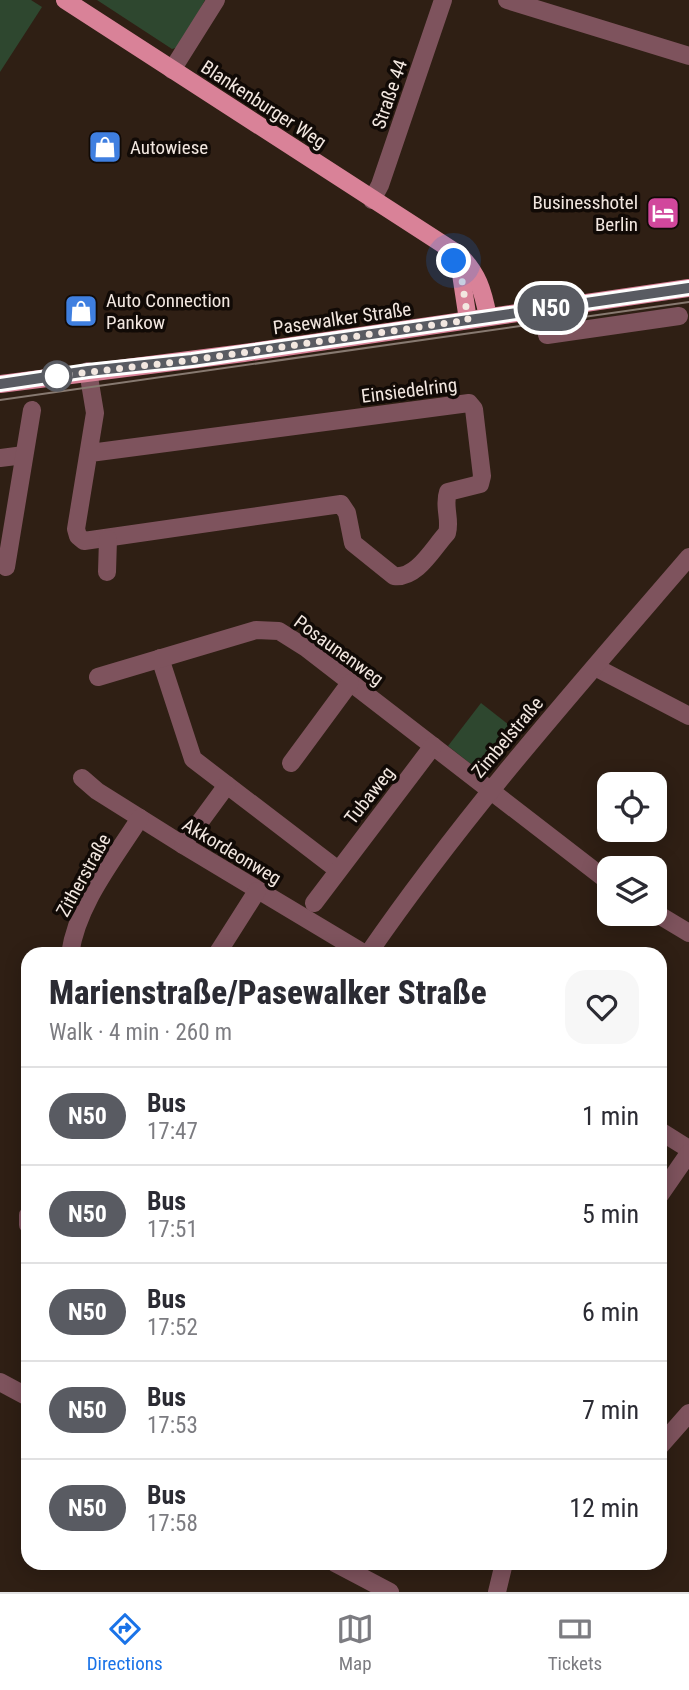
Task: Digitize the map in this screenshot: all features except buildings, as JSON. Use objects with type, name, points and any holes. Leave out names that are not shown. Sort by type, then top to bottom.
[{"type":"main road","name":"Blankenburger Weg","points":[[65,0],[458,254],[471,267],[483,289],[488,317]]},
{"type":"main road","name":"Blankenburger Weg","points":[[440,244],[461,274],[468,320]]},
{"type":"main road","name":"Pasewalker Straße","points":[[0,384],[192,360],[689,288]]},
{"type":"street","points":[[172,70],[216,0]]},
{"type":"street","name":"Straße 44","points":[[372,200],[380,185],[443,0]]},
{"type":"street","points":[[507,0],[689,57]]},
{"type":"street","points":[[547,335],[679,316]]},
{"type":"street","name":"Einsiedelring","points":[[88,371],[95,413],[76,529],[78,536],[84,541],[341,504],[347,513],[353,543],[394,576],[403,577],[412,574],[447,533],[449,524],[445,500],[448,492],[480,484],[482,476],[474,409],[469,403],[90,453]]},
{"type":"street","points":[[6,567],[32,410]]},
{"type":"street","points":[[0,458],[24,455]]},
{"type":"street","points":[[107,572],[108,539]]},
{"type":"street","name":"Zimbelstraße","points":[[371,947],[416,884],[490,790],[689,557]]},
{"type":"street","name":"Posaunenweg","points":[[98,677],[256,630],[279,631],[597,873]]},
{"type":"street","points":[[160,658],[193,759],[338,870]]},
{"type":"street","points":[[595,667],[689,716]]},
{"type":"street","points":[[291,763],[350,683]]},
{"type":"street","name":"Tubaweg","points":[[314,903],[433,746]]},
{"type":"street","name":"Akkordeonweg","points":[[82,778],[97,791],[257,891],[354,947]]},
{"type":"street","points":[[183,845],[227,785]]},
{"type":"street","name":"Zitherstraße","points":[[72,947],[92,894],[140,818]]},
{"type":"street","points":[[221,947],[257,891]]},
{"type":"street","points":[[667,920],[689,933]]},
{"type":"street","points":[[667,1136],[689,1151],[667,1184]]},
{"type":"street","points":[[0,1382],[21,1392]]},
{"type":"street","points":[[667,1438],[689,1413]]},
{"type":"street","points":[[348,1570],[390,1592]]},
{"type":"street","points":[[497,1592],[502,1570]]},
{"type":"green space","points":[[0,0],[31,0],[42,7],[0,72]]},
{"type":"green space","points":[[97,0],[205,0],[179,47],[172,49]]},
{"type":"green space","points":[[481,703],[518,732],[485,775],[448,746]]},
{"type":"tram line","points":[[0,400],[689,302]]},
{"type":"bus line","name":"N50","points":[[0,384],[192,360],[689,288]]},
{"type":"place","name":"Autowiese","points":[[105,147]]},
{"type":"place","name":"Businesshotel Berlin","points":[[663,213]]},
{"type":"place","name":"Auto Connection Pankow","points":[[81,311]]},
{"type":"route","points":[[57,376],[192,360],[468,320],[461,274],[454,261]]}]
